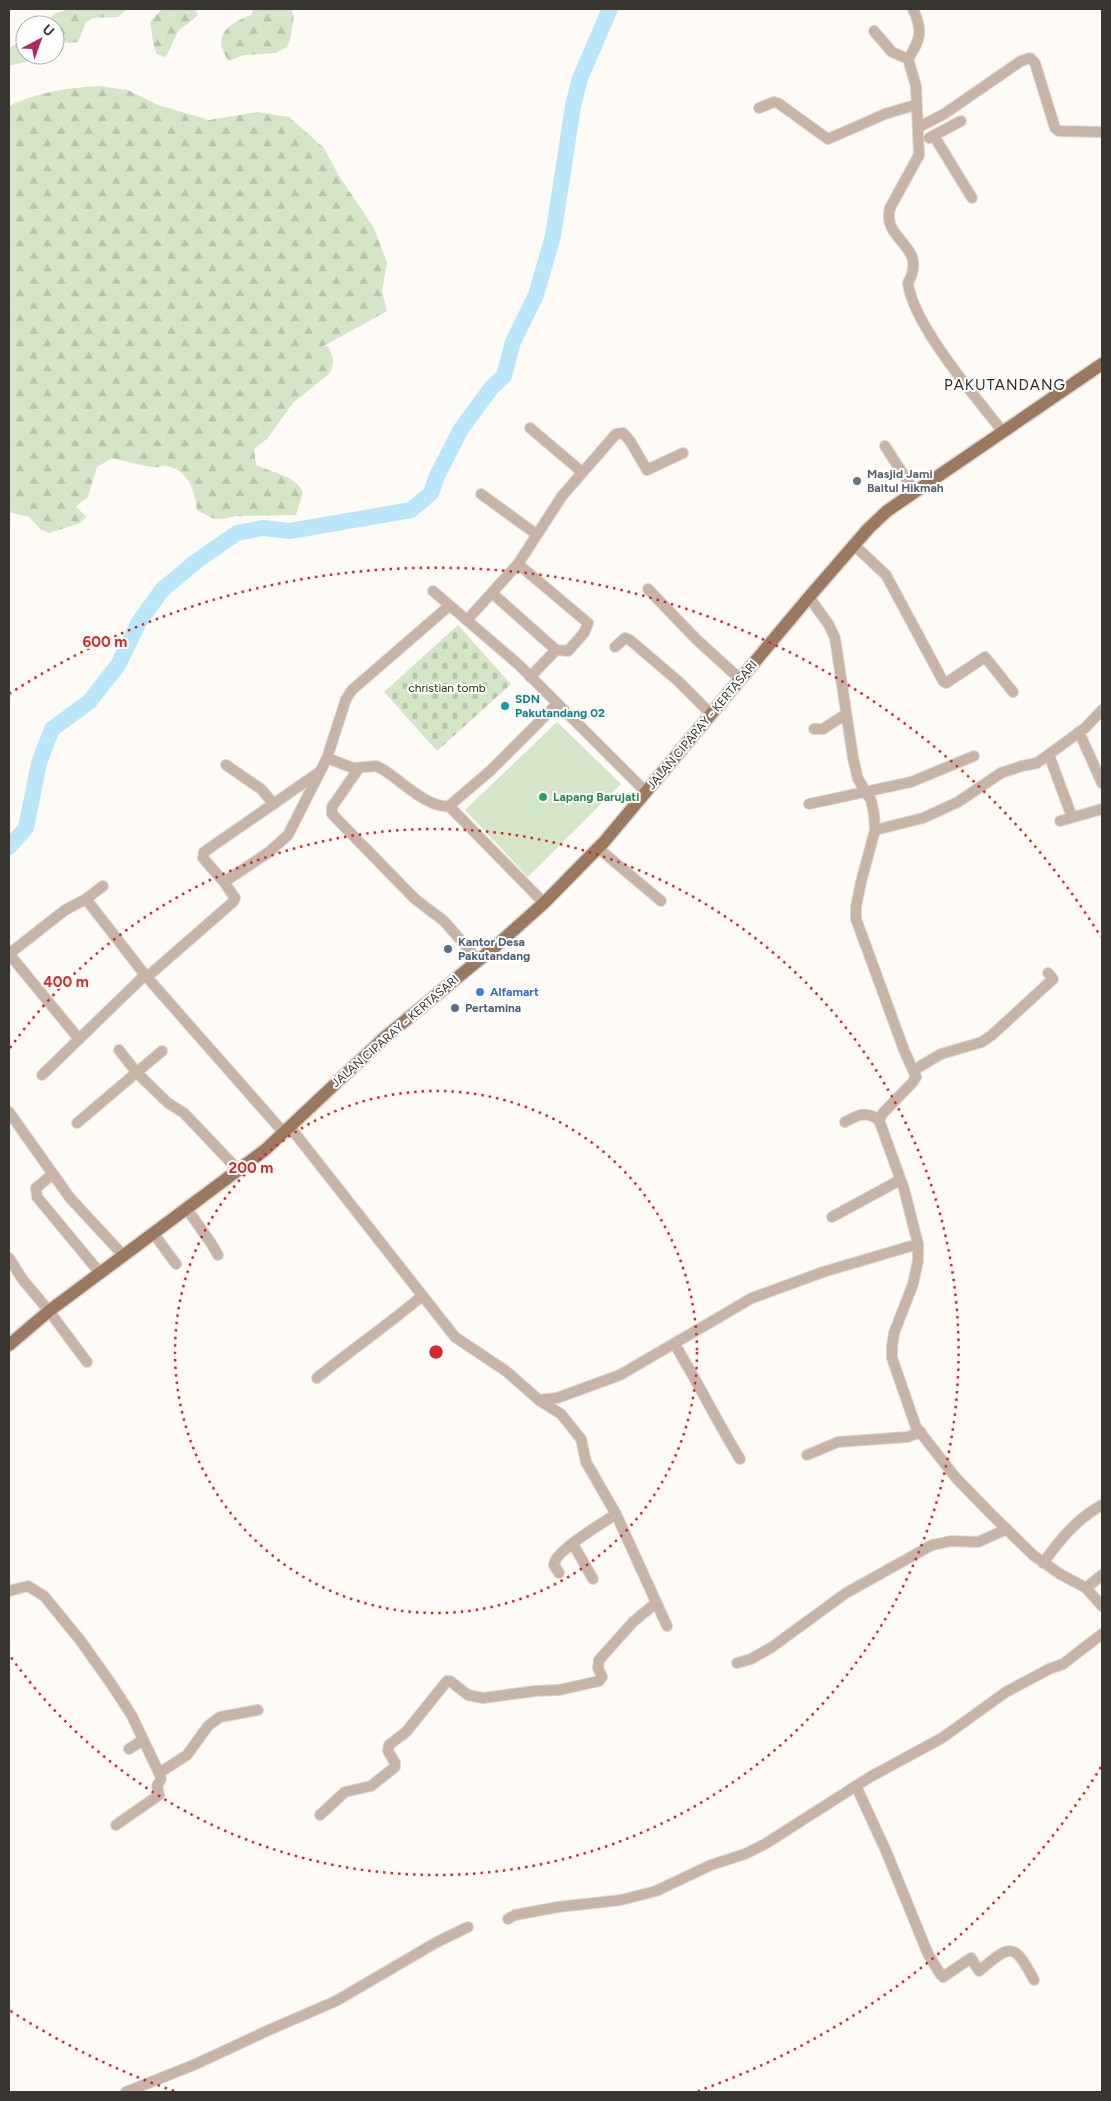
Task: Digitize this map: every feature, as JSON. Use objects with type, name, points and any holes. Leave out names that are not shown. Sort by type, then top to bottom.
[{"type":"main road","name":"JALAN CIPARAY - KERTASARI","points":[[9,1345],[49,1311],[239,1171],[287,1130],[384,1038],[544,903],[598,848],[809,597],[854,545],[887,511],[1102,364]]},
{"type":"street","points":[[913,9],[920,24],[920,38],[908,59],[916,86],[915,106],[919,127],[919,155],[915,166],[890,208],[888,217],[890,226],[914,261],[914,272],[908,283],[916,311],[953,367],[1003,432]]},
{"type":"street","points":[[874,31],[892,52],[908,59]]},
{"type":"street","points":[[919,127],[944,114],[1021,61],[1030,58],[1035,63],[1055,128],[1059,131],[1102,132]]},
{"type":"street","points":[[759,108],[774,102],[778,103],[828,139],[884,114],[915,106]]},
{"type":"street","points":[[920,144],[961,121]]},
{"type":"street","points":[[934,136],[972,198]]},
{"type":"street","points":[[530,428],[582,472]]},
{"type":"street","points":[[467,620],[518,564],[536,534],[582,472],[616,434],[622,433],[630,441],[647,470],[683,453]]},
{"type":"street","points":[[885,446],[914,491]]},
{"type":"street","points":[[481,494],[536,534]]},
{"type":"street","points":[[854,545],[886,575],[943,681],[946,683],[985,657],[1013,692]]},
{"type":"street","points":[[492,593],[556,650],[568,651],[584,633],[588,623],[518,564]]},
{"type":"street","points":[[648,589],[696,639],[740,679]]},
{"type":"street","points":[[433,591],[530,677],[646,792]]},
{"type":"street","points":[[809,597],[829,624],[835,638],[853,758],[858,779],[871,800],[875,830],[861,882],[856,919],[904,1050],[914,1070],[915,1080],[883,1113],[879,1120]]},
{"type":"street","points":[[224,882],[269,852],[288,835],[327,758],[346,700],[352,690],[450,606]]},
{"type":"street","points":[[615,647],[625,638],[630,640],[678,681],[711,714]]},
{"type":"street","points":[[530,677],[556,650]]},
{"type":"street","points":[[327,758],[353,768],[376,766],[433,804],[444,807],[449,806],[490,771],[557,704]]},
{"type":"street","points":[[875,830],[924,818],[958,802],[1002,773],[1037,763],[1079,732],[1102,710]]},
{"type":"street","points":[[814,729],[823,729],[846,714]]},
{"type":"street","points":[[1079,732],[1102,782]]},
{"type":"street","points":[[1049,755],[1072,817]]},
{"type":"street","points":[[809,804],[910,782],[974,756]]},
{"type":"street","points":[[226,765],[261,788],[274,804]]},
{"type":"street","points":[[360,768],[332,807],[332,814],[416,898],[444,921],[478,960]]},
{"type":"street","points":[[42,1075],[146,976],[233,902],[234,898],[224,882],[203,858],[204,852],[321,771]]},
{"type":"street","points":[[449,806],[544,903]]},
{"type":"street","points":[[1060,821],[1102,810]]},
{"type":"street","points":[[598,848],[661,901]]},
{"type":"street","points":[[79,1039],[9,954],[65,910],[86,899],[103,886]]},
{"type":"street","points":[[86,899],[146,976],[287,1130],[455,1337],[506,1371],[539,1400],[561,1414],[581,1439],[586,1462],[616,1514],[667,1626]]},
{"type":"street","points":[[914,1070],[941,1054],[982,1042],[992,1035],[1053,979],[1048,973]]},
{"type":"street","points":[[119,1050],[137,1073],[168,1104],[184,1113],[239,1171]]},
{"type":"street","points":[[77,1123],[162,1051]]},
{"type":"street","points":[[9,1112],[75,1203],[123,1256]]},
{"type":"street","points":[[845,1122],[864,1113],[870,1114],[879,1120],[900,1180],[918,1244],[918,1261],[913,1284],[894,1333],[892,1346],[892,1358],[916,1427],[956,1478],[1007,1529],[1043,1563],[1086,1588],[1102,1606]]},
{"type":"street","points":[[53,1174],[36,1188],[37,1196],[100,1273]]},
{"type":"street","points":[[832,1218],[900,1180]]},
{"type":"street","points":[[187,1209],[218,1255]]},
{"type":"street","points":[[153,1233],[176,1264]]},
{"type":"street","points":[[539,1400],[557,1398],[620,1375],[675,1345],[719,1316],[752,1298],[823,1272],[918,1244]]},
{"type":"street","points":[[9,1258],[23,1280],[87,1362]]},
{"type":"street","points":[[317,1378],[353,1348],[384,1328],[422,1296]]},
{"type":"street","points":[[675,1345],[691,1368],[709,1408],[740,1460]]},
{"type":"street","points":[[807,1455],[838,1442],[907,1436],[921,1432]]},
{"type":"street","points":[[1043,1563],[1064,1534],[1087,1514],[1102,1506]]},
{"type":"street","points":[[560,1573],[554,1565],[554,1561],[572,1544],[616,1514]]},
{"type":"street","points":[[737,1663],[751,1660],[846,1593],[932,1545],[951,1541],[978,1542],[1007,1529]]},
{"type":"street","points":[[572,1544],[592,1579]]},
{"type":"street","points":[[1086,1588],[1102,1575]]},
{"type":"street","points":[[9,1591],[28,1586],[44,1596],[80,1640],[112,1685],[132,1716],[159,1773],[161,1779],[157,1786],[159,1795],[116,1825]]},
{"type":"street","points":[[320,1815],[345,1792],[371,1786],[395,1767],[388,1748],[406,1732],[447,1681],[450,1680],[468,1695],[483,1698],[535,1691],[559,1690],[599,1681],[602,1677],[598,1668],[600,1660],[633,1622],[656,1603]]},
{"type":"street","points":[[508,1919],[515,1915],[558,1907],[621,1900],[656,1891],[705,1867],[745,1854],[765,1844],[856,1786],[942,1738],[1006,1692],[1062,1664],[1102,1634]]},
{"type":"street","points":[[159,1773],[187,1755],[208,1726],[220,1718],[258,1710]]},
{"type":"street","points":[[129,1749],[143,1740]]},
{"type":"street","points":[[856,1786],[886,1851],[924,1946],[943,1977],[971,1958],[979,1971],[1001,1952],[1007,1950],[1016,1951],[1022,1957],[1034,1980]]},
{"type":"street","points":[[126,2092],[196,2064],[331,2004],[437,1942],[468,1927]]},
{"type":"green space","points":[[68,9],[127,9],[118,17],[93,18],[86,22],[78,42],[69,43],[65,42],[65,15],[54,14]]},
{"type":"green space","points":[[162,9],[195,9],[198,14],[179,31],[165,57],[157,54],[154,47],[150,22]]},
{"type":"green space","points":[[254,9],[291,9],[294,16],[287,47],[276,53],[244,55],[229,61],[221,44],[222,38],[229,26],[251,15]]},
{"type":"green space","points":[[15,44],[15,64],[9,66],[9,48]]},
{"type":"green space","points":[[99,86],[128,90],[158,105],[209,120],[257,112],[289,117],[324,148],[339,176],[374,228],[387,263],[382,291],[387,311],[322,347],[328,346],[332,356],[333,362],[330,373],[293,403],[267,439],[254,449],[256,465],[289,478],[303,492],[296,515],[212,518],[197,510],[189,482],[180,471],[166,466],[138,465],[112,458],[97,467],[88,497],[76,506],[86,517],[80,523],[49,533],[40,529],[29,517],[9,512],[9,106],[52,91]]},
{"type":"green space","name":"christian tomb","points":[[458,625],[511,684],[437,751],[384,692]]},
{"type":"green space","name":"Lapang Barujati","points":[[557,722],[621,784],[528,877],[465,810]]},
{"type":"waterway","points":[[9,847],[26,828],[39,763],[52,729],[89,702],[118,665],[139,622],[162,590],[198,560],[237,533],[263,528],[290,531],[411,510],[431,493],[437,476],[461,429],[492,387],[504,376],[513,342],[536,295],[553,236],[573,106],[580,78],[610,9]]},
{"type":"place","name":"Masjid Jami Baitul Hikmah","points":[[857,481]]},
{"type":"place","name":"SDN Pakutandang 02","points":[[505,706]]},
{"type":"place","name":"Lapang Barujati","points":[[543,797]]},
{"type":"place","name":"Kantor Desa Pakutandang","points":[[448,949]]},
{"type":"place","name":"Alfamart","points":[[480,992]]},
{"type":"place","name":"Pertamina","points":[[455,1008]]},
{"type":"district","name":"PAKUTANDANG","points":[[1005,385]]}]
